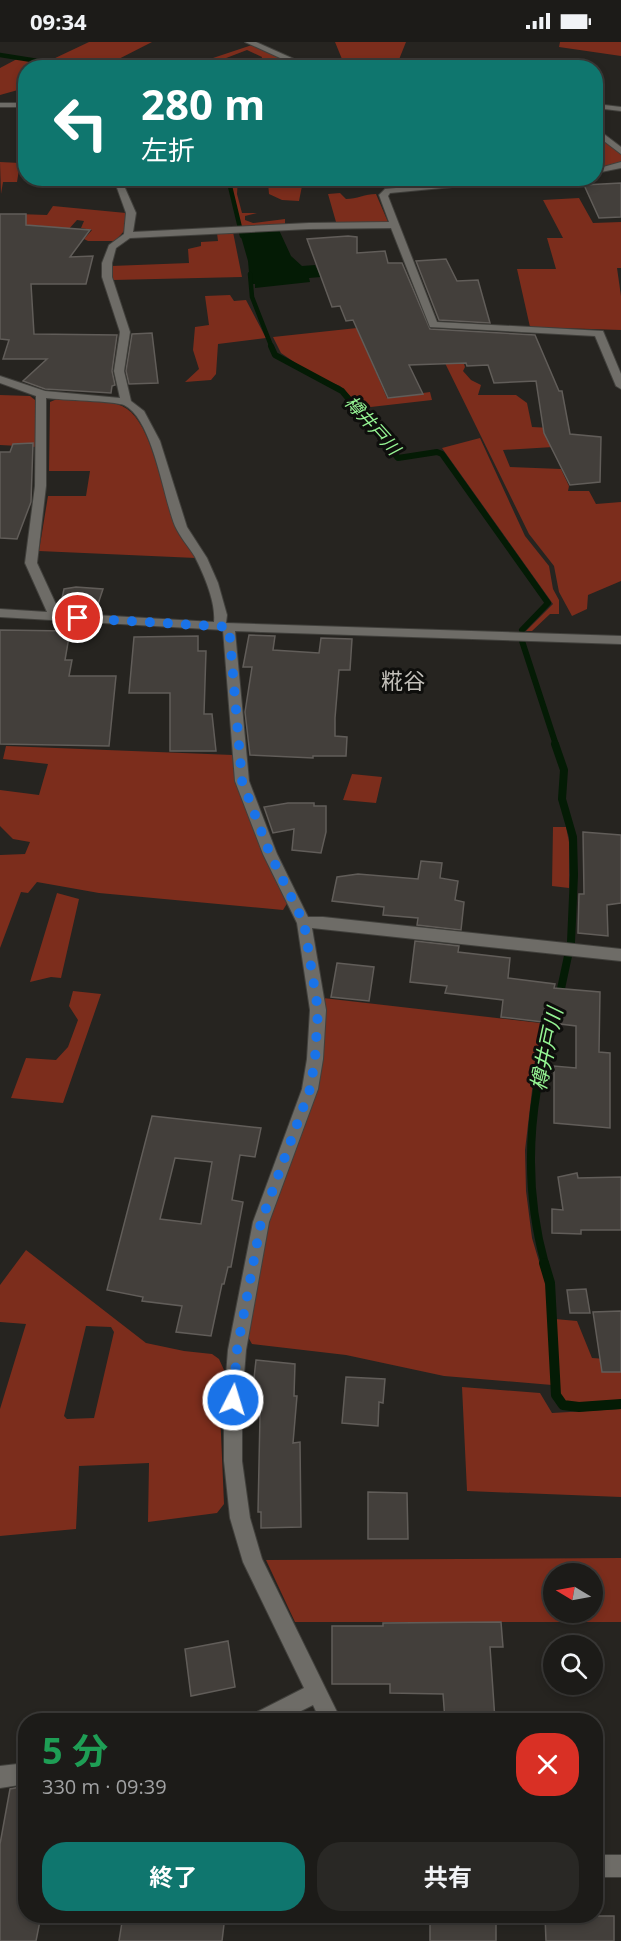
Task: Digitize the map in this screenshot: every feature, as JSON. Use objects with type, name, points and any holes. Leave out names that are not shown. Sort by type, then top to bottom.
[{"type":"street","points":[[249,42],[291,60]]},
{"type":"street","points":[[0,105],[18,105]]},
{"type":"street","points":[[603,107],[621,110]]},
{"type":"street","points":[[603,137],[621,151]]},
{"type":"street","points":[[603,169],[621,165]]},
{"type":"street","points":[[121,186],[131,213],[128,235]]},
{"type":"street","points":[[452,186],[384,192],[394,225],[433,325],[599,333],[621,386]]},
{"type":"street","points":[[126,402],[119,372],[125,333],[107,277],[107,264],[112,247],[128,235],[394,225]]},
{"type":"street","points":[[0,379],[10,385],[41,393],[126,402],[141,413],[155,441],[181,527],[201,558],[212,583],[225,627],[242,781],[270,854],[304,923],[318,1010],[315,1059],[310,1089],[296,1129],[275,1176],[261,1222],[237,1350],[233,1400],[233,1461],[240,1518],[253,1562],[327,1713]]},
{"type":"street","points":[[41,393],[43,448],[38,519],[31,561],[34,573],[54,608],[54,617]]},
{"type":"street","points":[[0,614],[225,627],[621,640]]},
{"type":"street","points":[[304,923],[323,922],[621,955]]},
{"type":"street","points":[[276,1713],[316,1693]]},
{"type":"street","points":[[0,1777],[18,1774]]},
{"type":"street","points":[[603,1866],[621,1866]]},
{"type":"shaded area","points":[[89,42],[152,42],[117,60],[51,60]]},
{"type":"shaded area","points":[[335,42],[406,42],[399,60],[342,60]]},
{"type":"shaded area","points":[[560,42],[621,42],[621,56],[559,47]]},
{"type":"shaded area","points":[[252,45],[283,59],[261,60],[262,57],[247,50],[221,60],[207,60]]},
{"type":"shaded area","points":[[17,59],[26,60],[18,60],[18,90],[0,95],[0,68]]},
{"type":"shaded area","points":[[603,139],[621,153],[621,163],[603,168]]},
{"type":"shaded area","points":[[0,162],[18,163],[17,182],[3,182],[1,194]]},
{"type":"shaded area","points":[[230,186],[238,186],[237,194],[242,213],[257,213],[245,216],[245,220],[253,223],[285,219],[285,224],[239,228]]},
{"type":"shaded area","points":[[268,186],[302,186],[299,201],[282,200],[269,194]]},
{"type":"shaded area","points":[[340,193],[346,199],[376,194],[388,222],[383,224],[336,222],[328,194]]},
{"type":"shaded area","points":[[579,198],[593,223],[621,222],[621,268],[617,268],[621,296],[621,330],[530,327],[517,269],[556,269],[547,238],[563,238],[543,200]]},
{"type":"shaded area","points":[[53,206],[126,213],[125,230],[115,241],[88,241],[84,239],[92,230],[81,228],[84,221],[77,220],[67,231],[35,225],[29,239],[18,214],[47,215]]},
{"type":"shaded area","points":[[279,230],[291,256],[302,266],[315,265],[321,277],[309,278],[310,282],[255,288],[255,284],[250,284],[248,261],[240,233]]},
{"type":"shaded area","points":[[233,232],[242,277],[113,280],[111,266],[189,263],[188,249],[201,246],[201,242],[218,241],[217,233]]},
{"type":"shaded area","points":[[230,295],[234,301],[246,300],[266,338],[218,344],[216,374],[211,380],[185,382],[199,369],[193,350],[195,327],[209,325],[205,296]]},
{"type":"shaded area","points":[[357,328],[387,398],[430,392],[432,400],[362,408],[340,386],[313,375],[281,353],[273,337]]},
{"type":"shaded area","points":[[458,345],[465,367],[463,371],[471,380],[481,385],[478,395],[516,395],[527,403],[532,427],[570,429],[570,446],[503,450],[510,467],[561,469],[569,486],[568,491],[589,491],[596,504],[621,502],[621,581],[588,595],[587,609],[572,616],[559,592],[554,566],[529,534],[443,359]]},
{"type":"shaded area","points":[[0,395],[30,396],[35,400],[37,447],[0,445]]},
{"type":"shaded area","points":[[57,399],[115,403],[133,414],[150,443],[177,531],[196,558],[39,551],[48,496],[86,496],[90,471],[49,471],[50,402]]},
{"type":"shaded area","points":[[480,438],[525,536],[549,566],[553,589],[559,600],[559,614],[550,614],[532,631],[526,631],[553,604],[442,448]]},
{"type":"shaded area","points":[[6,746],[233,755],[288,902],[283,910],[99,893],[37,882],[28,893],[21,892],[0,948],[0,855],[25,854],[30,842],[13,839],[0,826],[0,790],[39,795],[48,764],[3,759]]},
{"type":"shaded area","points":[[352,774],[382,777],[376,803],[343,800]]},
{"type":"shaded area","points":[[553,827],[566,827],[569,842],[569,888],[552,886]]},
{"type":"shaded area","points":[[57,893],[79,899],[61,978],[51,977],[30,982]]},
{"type":"shaded area","points":[[73,991],[101,994],[63,1103],[11,1098],[26,1058],[56,1060],[68,1047],[78,1020],[69,1006]]},
{"type":"shaded area","points":[[323,998],[549,1024],[535,1065],[525,1150],[526,1191],[532,1238],[546,1285],[552,1385],[444,1376],[346,1355],[252,1344],[248,1337],[265,1238],[318,1080],[325,1027]]},
{"type":"shaded area","points":[[26,1250],[146,1343],[212,1354],[219,1359],[224,1370],[220,1411],[224,1504],[217,1513],[148,1522],[149,1463],[79,1466],[76,1529],[0,1536],[0,1409],[26,1324],[0,1322],[0,1285]],"holes":[[[86,1326],[111,1327],[114,1332],[94,1418],[67,1419],[64,1416]]]},
{"type":"shaded area","points":[[555,1319],[577,1321],[592,1358],[621,1360],[621,1402],[566,1403],[559,1395]]},
{"type":"shaded area","points":[[462,1387],[540,1393],[552,1413],[621,1409],[621,1497],[467,1491]]},
{"type":"shaded area","points":[[621,1558],[621,1622],[603,1622],[603,1563],[543,1563],[543,1622],[295,1622],[266,1560]]},
{"type":"building","points":[[621,183],[621,217],[599,218],[584,186],[603,186],[603,184]]},
{"type":"building","points":[[0,214],[26,214],[26,225],[90,230],[70,257],[93,256],[86,284],[31,284],[34,334],[117,335],[112,371],[115,385],[112,386],[111,393],[45,389],[23,381],[47,359],[3,359],[9,340],[0,339]]},
{"type":"building","points":[[357,237],[357,253],[385,251],[388,263],[402,263],[430,329],[535,335],[559,391],[562,391],[570,434],[601,437],[600,482],[570,485],[544,433],[536,381],[494,383],[488,365],[467,366],[466,363],[409,365],[423,394],[388,398],[353,320],[346,321],[340,306],[332,307],[307,239]]},
{"type":"building","points":[[446,259],[457,281],[478,280],[490,323],[439,320],[416,261]]},
{"type":"building","points":[[152,333],[158,383],[129,384],[126,371],[132,334]]},
{"type":"building","points":[[33,443],[31,502],[17,539],[0,538],[0,452],[10,452],[13,444]]},
{"type":"building","points":[[76,587],[103,589],[96,610],[60,608],[64,589]]},
{"type":"building","points":[[0,630],[70,631],[65,660],[72,660],[69,676],[116,676],[109,746],[0,744]]},
{"type":"building","points":[[249,635],[275,636],[273,650],[319,653],[321,638],[352,639],[350,670],[339,670],[335,718],[335,736],[347,737],[346,756],[313,756],[313,758],[250,755],[245,712],[252,667],[243,667]]},
{"type":"building","points":[[198,636],[198,651],[206,651],[204,714],[212,714],[216,751],[170,751],[170,693],[129,693],[134,637]]},
{"type":"building","points":[[288,803],[314,803],[314,806],[326,806],[326,832],[321,853],[292,850],[294,829],[273,833],[264,807]]},
{"type":"building","points":[[583,832],[621,835],[621,903],[607,905],[608,936],[578,933],[579,894],[584,894]]},
{"type":"building","points":[[421,861],[442,863],[440,878],[458,881],[455,900],[464,902],[461,930],[417,925],[418,918],[383,915],[384,907],[332,901],[337,877],[358,874],[418,879]]},
{"type":"building","points":[[415,941],[459,946],[458,952],[510,958],[508,978],[555,984],[554,988],[600,992],[599,1052],[610,1053],[610,1128],[554,1123],[554,1066],[576,1068],[576,1026],[501,1017],[503,1000],[445,993],[447,986],[410,982]]},
{"type":"building","points":[[337,963],[374,967],[369,1001],[331,997]]},
{"type":"building","points":[[152,1116],[261,1128],[255,1157],[240,1155],[232,1200],[243,1202],[231,1267],[228,1267],[224,1284],[222,1284],[211,1336],[176,1332],[182,1306],[142,1301],[143,1297],[107,1290]],"holes":[[[175,1158],[212,1162],[201,1224],[160,1219]]]},
{"type":"building","points":[[577,1173],[578,1178],[621,1177],[621,1230],[581,1230],[581,1234],[552,1233],[552,1209],[563,1210],[558,1177]]},
{"type":"building","points":[[586,1289],[590,1313],[570,1313],[567,1290]]},
{"type":"building","points":[[621,1311],[621,1372],[602,1372],[593,1312]]},
{"type":"building","points":[[256,1360],[295,1364],[294,1396],[297,1396],[293,1443],[300,1442],[301,1527],[261,1528],[261,1512],[258,1512],[260,1415],[250,1414]]},
{"type":"building","points":[[346,1377],[385,1379],[383,1403],[379,1402],[378,1426],[342,1423]]},
{"type":"building","points":[[368,1492],[407,1493],[408,1539],[368,1539]]},
{"type":"building","points":[[501,1622],[503,1647],[490,1647],[495,1713],[444,1713],[443,1694],[390,1693],[390,1684],[332,1684],[332,1626],[383,1626],[383,1623]]},
{"type":"building","points":[[228,1641],[235,1687],[191,1696],[185,1649]]},
{"type":"building","points":[[18,1788],[18,1923],[40,1923],[36,1941],[0,1941],[0,1844],[10,1789]]},
{"type":"building","points":[[603,1916],[614,1916],[614,1941],[546,1941],[545,1923],[603,1923]]},
{"type":"building","points":[[122,1923],[224,1923],[222,1941],[119,1941]]},
{"type":"building","points":[[430,1923],[496,1923],[496,1941],[430,1941]]},
{"type":"waterway","name":"樽井戸川","points":[[0,55],[32,60]]},
{"type":"waterway","name":"樽井戸川","points":[[230,186],[242,236]]},
{"type":"waterway","name":"樽井戸川","points":[[250,274],[252,297],[272,348]]},
{"type":"waterway","name":"樽井戸川","points":[[271,346],[275,355],[342,391],[398,458],[437,452],[442,454],[548,603],[522,630]]},
{"type":"waterway","name":"樽井戸川","points":[[522,641],[556,745]]},
{"type":"waterway","name":"樽井戸川","points":[[555,744],[564,770],[562,799],[573,837],[574,875],[571,942],[559,998]]},
{"type":"waterway","name":"樽井戸川","points":[[545,1264],[533,1202],[532,1140],[539,1077],[555,1016]]},
{"type":"waterway","name":"樽井戸川","points":[[544,1263],[550,1283],[556,1395],[563,1405],[579,1407],[621,1404]]},
{"type":"district","name":"糀谷","points":[[403,680]]},
{"type":"route","points":[[78,618],[229,627],[242,781],[270,854],[304,923],[318,1010],[315,1059],[310,1089],[268,1196],[261,1222],[237,1350],[233,1400]]}]
